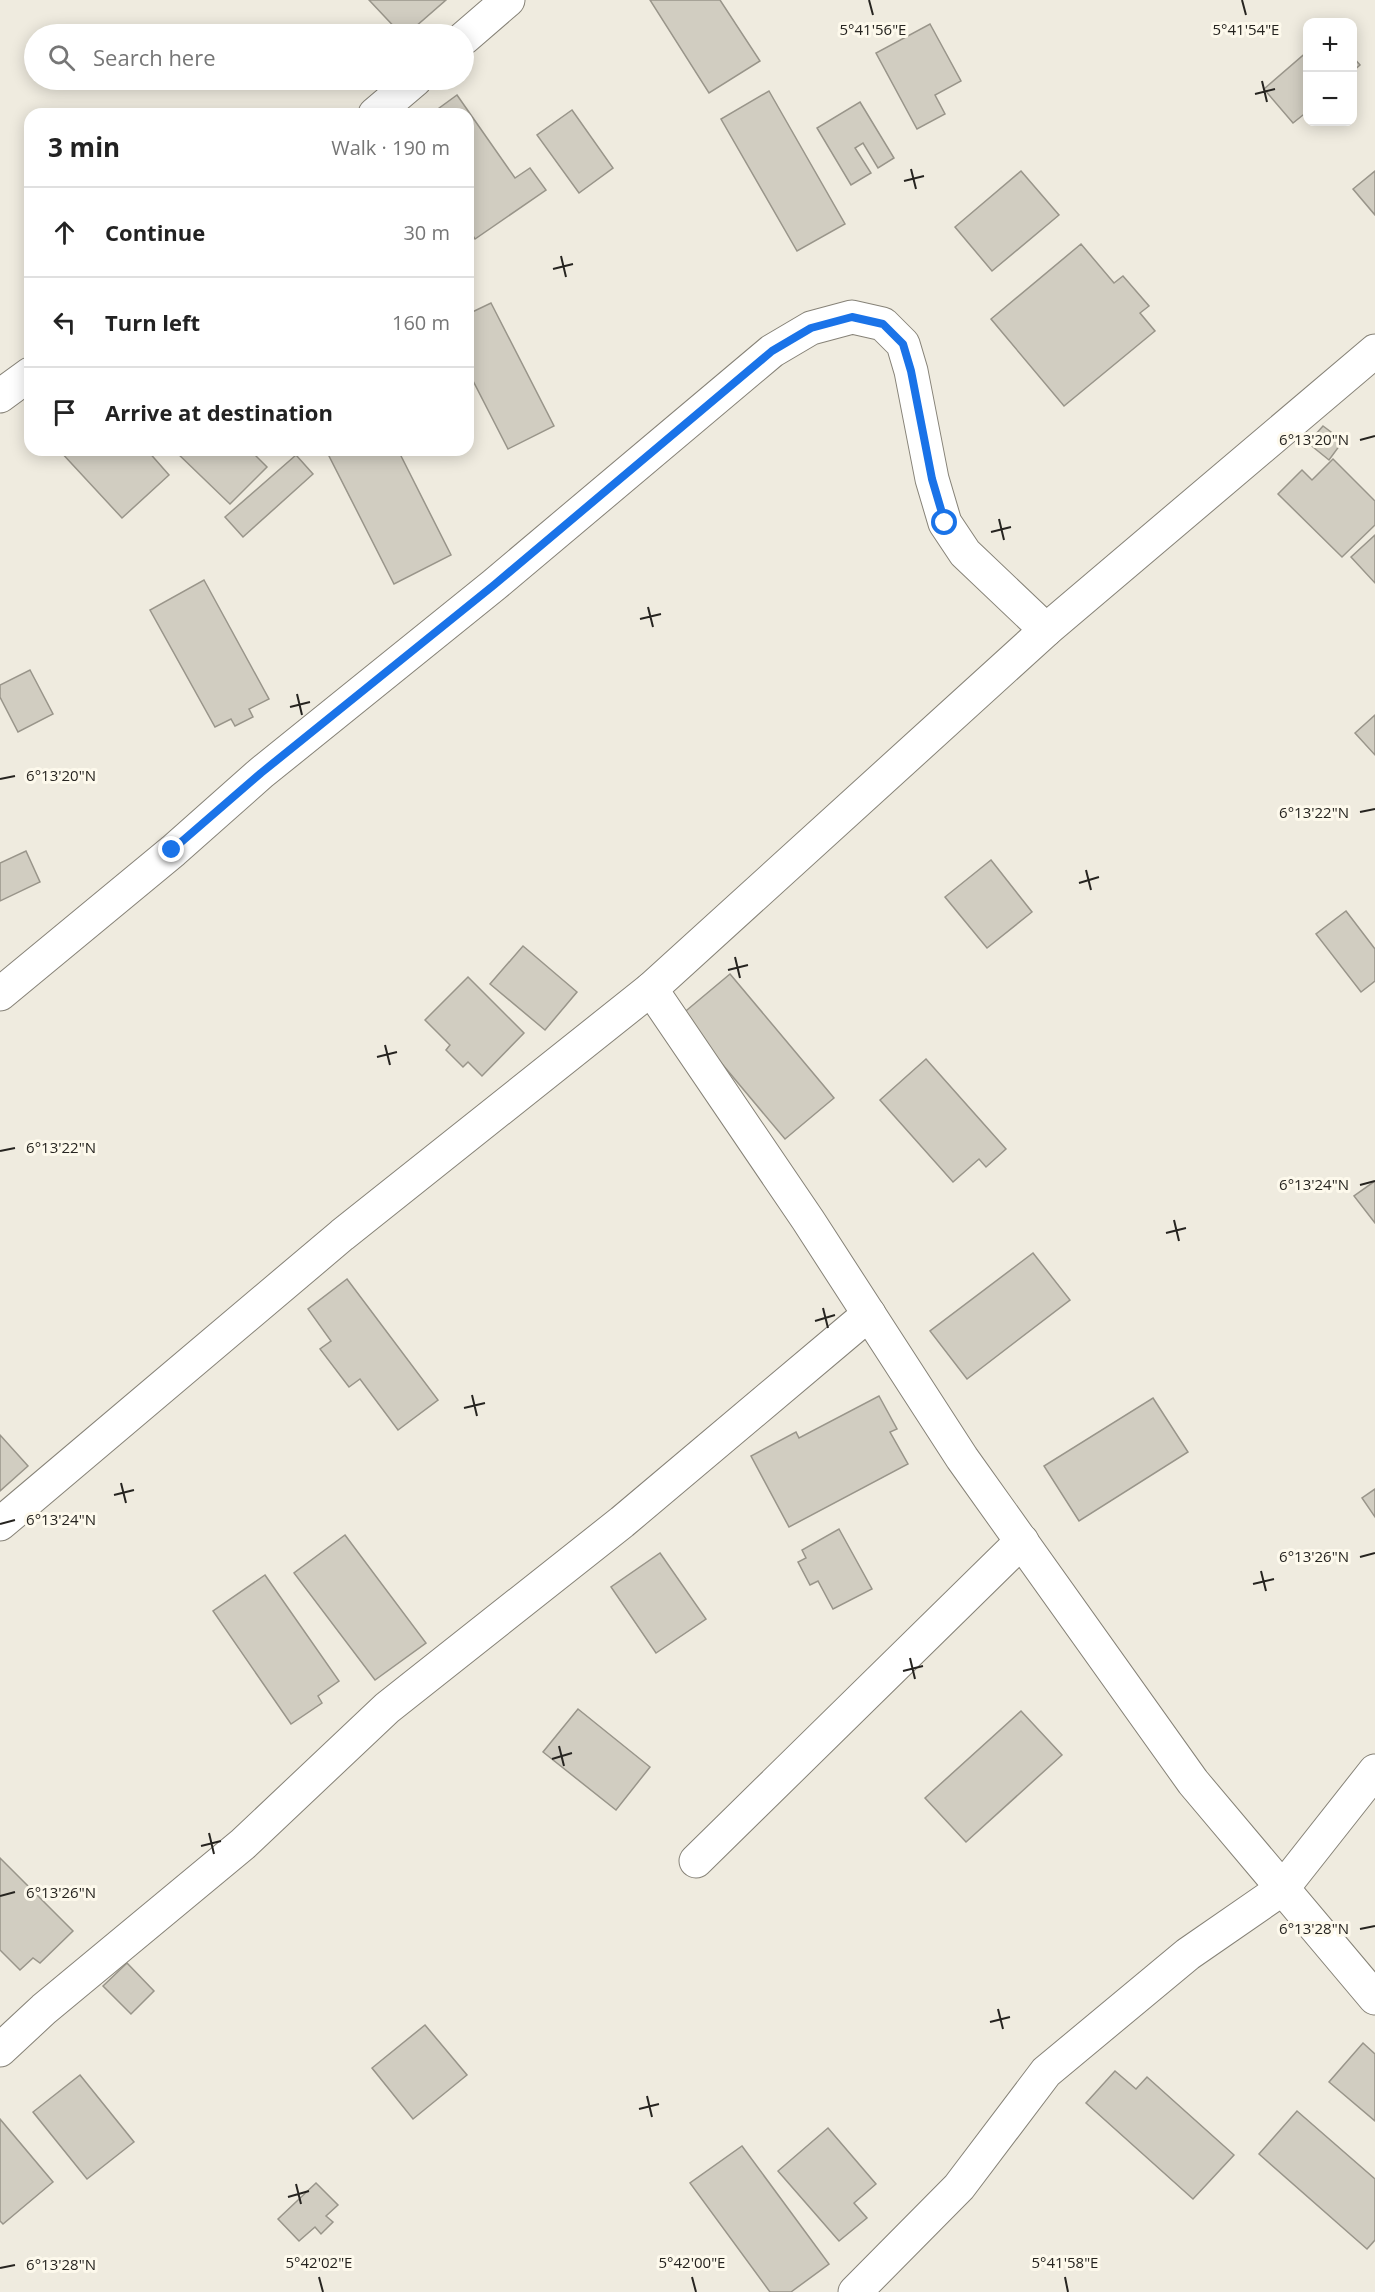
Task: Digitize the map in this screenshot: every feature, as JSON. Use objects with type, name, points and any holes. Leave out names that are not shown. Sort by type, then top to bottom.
[{"type":"street","points":[[474,29],[508,0]]},
{"type":"street","points":[[382,108],[403,90]]},
{"type":"street","points":[[0,994],[164,858],[261,773],[494,585],[772,351],[811,328],[852,317],[883,324],[903,344],[911,371],[932,479],[945,523],[965,553],[1046,630]]},
{"type":"street","points":[[0,1524],[342,1235],[651,989],[1046,630],[1375,351]]},
{"type":"street","points":[[0,396],[24,378]]},
{"type":"street","points":[[651,989],[808,1220],[962,1458],[1193,1782],[1375,1998]]},
{"type":"street","points":[[0,2050],[44,2009],[243,1844],[387,1708],[622,1522],[869,1314]]},
{"type":"street","points":[[696,1861],[1022,1541]]},
{"type":"street","points":[[855,2292],[959,2187],[1046,2072],[1188,1954],[1282,1889],[1375,1771]]},
{"type":"building","points":[[369,0],[446,0],[418,24],[392,24]]},
{"type":"building","points":[[650,0],[720,0],[760,61],[709,93]]},
{"type":"building","points":[[930,24],[961,81],[935,95],[945,114],[917,129],[876,53]]},
{"type":"building","points":[[1303,55],[1303,115],[1293,123],[1264,89]]},
{"type":"building","points":[[769,91],[845,224],[797,251],[721,119]]},
{"type":"building","points":[[457,95],[466,108],[439,108]]},
{"type":"building","points":[[860,102],[894,158],[878,168],[863,143],[855,148],[871,173],[851,185],[817,128]]},
{"type":"building","points":[[572,110],[613,168],[579,193],[537,135]]},
{"type":"building","points":[[474,119],[515,178],[530,168],[546,190],[475,239]]},
{"type":"building","points":[[1021,171],[1059,215],[992,271],[955,227]]},
{"type":"building","points":[[1375,171],[1375,215],[1353,189]]},
{"type":"building","points":[[1081,244],[1114,283],[1123,276],[1149,306],[1140,313],[1155,331],[1064,406],[991,319]]},
{"type":"building","points":[[491,303],[554,426],[508,449],[474,383],[474,311]]},
{"type":"building","points":[[1323,426],[1343,441],[1329,460],[1308,443]]},
{"type":"building","points":[[65,456],[152,456],[169,475],[122,518]]},
{"type":"building","points":[[180,456],[256,456],[267,467],[230,504]]},
{"type":"building","points":[[295,456],[313,474],[243,537],[225,517]]},
{"type":"building","points":[[329,456],[401,456],[451,555],[394,584]]},
{"type":"building","points":[[1333,459],[1375,501],[1375,525],[1342,557],[1278,494],[1302,470],[1312,480]]},
{"type":"building","points":[[1375,535],[1375,583],[1351,557]]},
{"type":"building","points":[[204,580],[269,699],[249,709],[253,717],[235,726],[231,719],[215,727],[150,610]]},
{"type":"building","points":[[30,670],[53,714],[18,732],[0,697],[0,685]]},
{"type":"building","points":[[1375,715],[1375,755],[1355,733]]},
{"type":"building","points":[[26,851],[40,882],[0,901],[0,863]]},
{"type":"building","points":[[991,860],[1032,912],[987,948],[945,897]]},
{"type":"building","points":[[1346,911],[1375,949],[1375,981],[1361,992],[1316,934]]},
{"type":"building","points":[[523,946],[577,992],[545,1030],[490,984]]},
{"type":"building","points":[[730,974],[834,1098],[785,1139],[681,1015]]},
{"type":"building","points":[[468,977],[524,1033],[482,1076],[468,1062],[463,1067],[446,1050],[450,1045],[425,1020]]},
{"type":"building","points":[[926,1059],[1006,1149],[986,1167],[979,1159],[953,1182],[880,1100]]},
{"type":"building","points":[[1375,1181],[1375,1223],[1354,1196]]},
{"type":"building","points":[[1033,1253],[1070,1300],[967,1379],[930,1331]]},
{"type":"building","points":[[347,1279],[438,1400],[398,1430],[360,1379],[349,1387],[320,1349],[331,1341],[308,1309]]},
{"type":"building","points":[[879,1396],[897,1429],[890,1432],[908,1464],[789,1527],[751,1456],[796,1432],[799,1438]]},
{"type":"building","points":[[1153,1398],[1188,1452],[1079,1521],[1044,1466]]},
{"type":"building","points":[[0,1435],[28,1466],[0,1491]]},
{"type":"building","points":[[1375,1489],[1375,1517],[1362,1498]]},
{"type":"building","points":[[839,1529],[872,1589],[833,1609],[818,1581],[810,1585],[798,1562],[806,1558],[802,1550]]},
{"type":"building","points":[[345,1535],[426,1643],[375,1680],[294,1573]]},
{"type":"building","points":[[660,1553],[706,1619],[656,1653],[611,1587]]},
{"type":"building","points":[[265,1575],[339,1681],[318,1696],[322,1703],[291,1724],[213,1611]]},
{"type":"building","points":[[578,1709],[650,1767],[616,1810],[543,1752]]},
{"type":"building","points":[[1021,1711],[1062,1755],[966,1842],[925,1798]]},
{"type":"building","points":[[0,1858],[73,1931],[40,1963],[33,1958],[20,1970],[0,1950]]},
{"type":"building","points":[[127,1963],[154,1991],[131,2014],[103,1986]]},
{"type":"building","points":[[425,2025],[467,2075],[413,2119],[372,2068]]},
{"type":"building","points":[[1363,2043],[1375,2054],[1375,2121],[1329,2082]]},
{"type":"building","points":[[1115,2071],[1136,2089],[1147,2077],[1234,2155],[1193,2199],[1086,2103]]},
{"type":"building","points":[[80,2075],[134,2142],[87,2179],[33,2112]]},
{"type":"building","points":[[1297,2111],[1375,2179],[1375,2240],[1367,2249],[1259,2154]]},
{"type":"building","points":[[0,2119],[53,2182],[3,2224],[0,2221]]},
{"type":"building","points":[[828,2128],[876,2184],[854,2203],[867,2218],[839,2241],[778,2171]]},
{"type":"building","points":[[742,2146],[829,2264],[791,2292],[770,2292],[690,2183]]},
{"type":"building","points":[[316,2183],[338,2205],[326,2216],[333,2222],[321,2234],[315,2227],[299,2241],[278,2219]]},
{"type":"route","points":[[172,850],[261,773],[494,585],[772,351],[811,328],[852,317],[883,324],[903,344],[911,371],[932,479],[945,523]]}]
